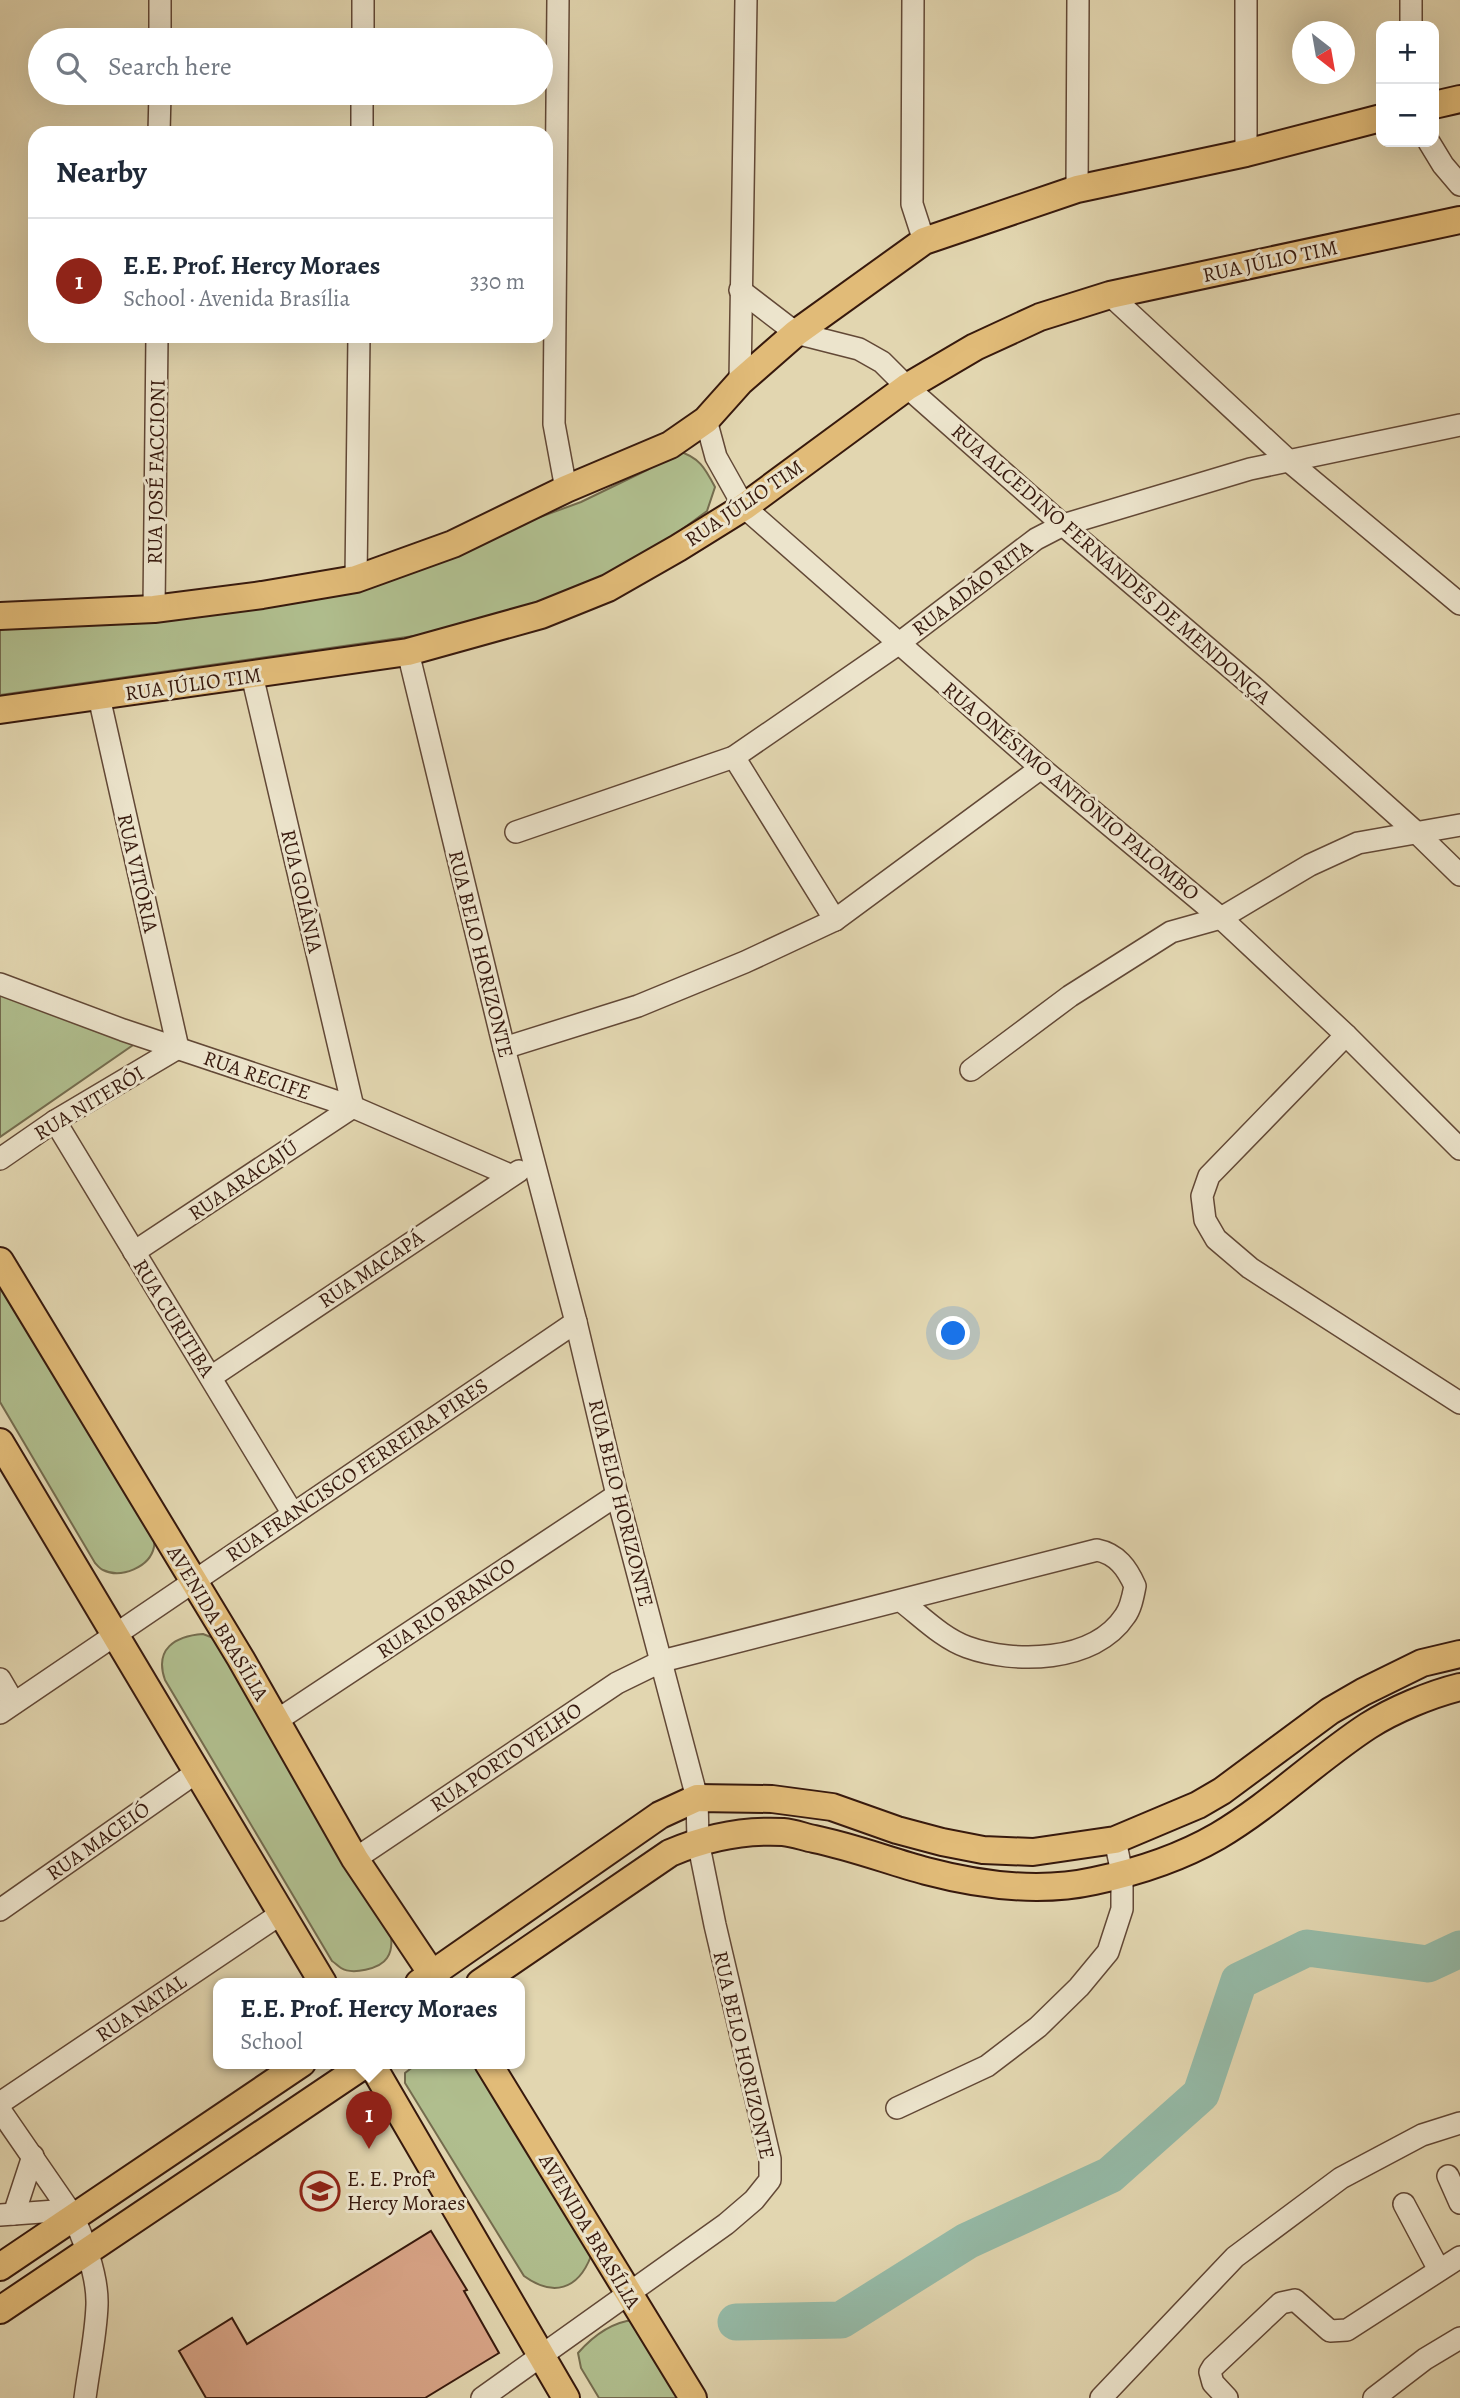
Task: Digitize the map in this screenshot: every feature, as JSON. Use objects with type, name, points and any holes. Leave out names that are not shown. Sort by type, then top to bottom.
[{"type":"main road","points":[[1439,104],[1460,99]]},
{"type":"main road","points":[[0,615],[154,609],[356,579],[453,544],[566,489],[670,445],[706,420],[740,382],[796,333],[925,241],[1077,189],[1245,153],[1376,119]]},
{"type":"main road","name":"RUA JÚLIO TIM","points":[[0,710],[408,652],[541,615],[608,587],[744,507],[907,387],[975,347],[1029,322],[1110,295],[1460,220]]},
{"type":"main road","name":"AVENIDA BRASÍLIA","points":[[0,1261],[194,1582],[355,1859],[429,1978]]},
{"type":"main road","points":[[0,1442],[320,1978]]},
{"type":"main road","points":[[433,1978],[660,1815],[697,1798],[772,1798],[832,1807],[897,1830],[983,1850],[1034,1852],[1115,1840],[1198,1805],[1222,1791],[1330,1711],[1363,1692],[1422,1663],[1460,1654]]},
{"type":"main road","points":[[487,1978],[670,1853],[698,1841],[785,1832],[858,1849],[928,1871],[979,1882],[1038,1887],[1093,1881],[1177,1858],[1219,1835],[1266,1804],[1368,1726],[1426,1698],[1460,1687]]},
{"type":"main road","points":[[0,2267],[71,2214],[293,2069]]},
{"type":"main road","points":[[0,2310],[360,2069]]},
{"type":"main road","points":[[373,2069],[566,2398]]},
{"type":"main road","name":"AVENIDA BRASÍLIA","points":[[492,2069],[692,2398]]},
{"type":"street","points":[[160,0],[160,28]]},
{"type":"street","points":[[363,0],[363,28]]},
{"type":"street","points":[[558,0],[554,424],[566,489]]},
{"type":"street","points":[[740,382],[746,0]]},
{"type":"street","points":[[913,0],[912,204],[925,241]]},
{"type":"street","points":[[1077,189],[1078,0]]},
{"type":"street","points":[[1245,0],[1245,153]]},
{"type":"street","points":[[1411,0],[1411,21]]},
{"type":"street","points":[[159,126],[160,105]]},
{"type":"street","points":[[362,105],[362,126]]},
{"type":"street","points":[[1432,147],[1460,185]]},
{"type":"street","name":"RUA ALCEDINO FERNANDES DE MENDONÇA","points":[[740,290],[796,333],[871,354],[883,362],[907,387],[1063,525],[1258,691],[1460,875]]},
{"type":"street","points":[[1110,295],[1290,462],[1460,604]]},
{"type":"street","name":"RUA JOSÉ FACCIONI","points":[[154,609],[157,343]]},
{"type":"street","points":[[356,579],[359,343]]},
{"type":"street","name":"RUA ONÉSIMO ANTÔNIO PALOMBO","points":[[706,420],[716,457],[744,507],[1041,768],[1222,918],[1346,1035],[1460,1149]]},
{"type":"street","name":"RUA ADÃO RITA","points":[[516,832],[734,757],[898,644],[1036,539],[1063,525],[1250,469],[1460,425]]},
{"type":"street","name":"RUA BELO HORIZONTE","points":[[408,652],[533,1164],[697,1798],[698,1841],[770,2159],[770,2180],[754,2200],[726,2224],[629,2295]]},
{"type":"street","name":"RUA GOIÂNIA","points":[[252,675],[353,1107]]},
{"type":"street","name":"RUA VITÓRIA","points":[[99,697],[178,1048]]},
{"type":"street","points":[[734,757],[835,920]]},
{"type":"street","points":[[504,1048],[638,1006],[835,920],[1041,768]]},
{"type":"street","points":[[971,1070],[1070,996],[1171,932],[1222,918],[1310,865],[1357,843],[1460,825]]},
{"type":"street","name":"RUA RECIFE","points":[[1,981],[178,1048],[353,1107],[509,1175]]},
{"type":"street","points":[[1346,1035],[1209,1176],[1202,1196],[1205,1220],[1216,1239],[1250,1268],[1460,1403]]},
{"type":"street","name":"RUA NITERÓI","points":[[0,1158],[55,1121],[178,1048]]},
{"type":"street","name":"RUA ARACAJÚ","points":[[134,1252],[353,1107]]},
{"type":"street","name":"RUA CURITIBA","points":[[55,1121],[293,1514]]},
{"type":"street","name":"RUA MACAPÁ","points":[[211,1377],[509,1175],[533,1164]]},
{"type":"street","name":"RUA FRANCISCO FERREIRA PIRES","points":[[7,1708],[576,1322]]},
{"type":"street","name":"RUA RIO BRANCO","points":[[276,1721],[617,1495]]},
{"type":"street","name":"RUA PORTO VELHO","points":[[355,1859],[617,1682],[662,1661],[1097,1550],[1110,1553],[1121,1562],[1135,1586],[1127,1615],[1102,1639],[1074,1651],[1018,1658],[964,1646],[949,1638],[901,1601]]},
{"type":"street","points":[[0,1679],[7,1708]]},
{"type":"street","name":"RUA MACEIÓ","points":[[0,1910],[197,1772]]},
{"type":"street","points":[[897,2108],[986,2066],[1038,2027],[1079,1987],[1108,1952],[1122,1909],[1122,1873],[1115,1840]]},
{"type":"street","name":"RUA NATAL","points":[[0,2103],[282,1913]]},
{"type":"street","points":[[0,2110],[71,2214],[88,2251],[97,2303],[85,2398]]},
{"type":"street","points":[[1101,2398],[1246,2249],[1341,2178],[1422,2135],[1460,2123]]},
{"type":"street","points":[[33,2156],[7,2214],[71,2214]]},
{"type":"street","points":[[1448,2176],[1460,2203]]},
{"type":"street","points":[[1405,2204],[1438,2270]]},
{"type":"street","points":[[1227,2398],[1213,2383],[1210,2372],[1281,2303],[1295,2300],[1330,2331],[1346,2330],[1460,2257]]},
{"type":"street","points":[[482,2398],[629,2295]]},
{"type":"street","points":[[1375,2398],[1425,2359],[1460,2338]]},
{"type":"green space","points":[[678,451],[701,464],[715,487],[707,511],[673,536],[607,576],[539,602],[428,634],[0,695],[0,620],[363,582],[581,502],[647,470]]},
{"type":"green space","points":[[0,990],[136,1043],[0,1137]]},
{"type":"green space","points":[[0,1273],[153,1530],[154,1545],[151,1554],[134,1569],[110,1572],[95,1563],[0,1402]]},
{"type":"green space","points":[[203,1634],[216,1639],[389,1925],[391,1950],[387,1958],[378,1965],[366,1970],[352,1971],[341,1968],[332,1961],[165,1680],[162,1660],[169,1646],[184,1638]]},
{"type":"green space","points":[[410,2069],[488,2069],[591,2256],[586,2267],[572,2283],[564,2287],[545,2287],[524,2276],[405,2083],[405,2073]]},
{"type":"green space","points":[[634,2320],[685,2398],[599,2398],[581,2368],[578,2353],[603,2331]]},
{"type":"building","points":[[431,2231],[467,2290],[464,2291],[499,2353],[425,2398],[206,2398],[179,2351],[232,2318],[247,2344]]},
{"type":"waterway","points":[[736,2322],[841,2320],[967,2241],[1110,2175],[1201,2094],[1239,1981],[1307,1948],[1428,1964],[1460,1949]]},
{"type":"place","name":"E.E. Prof. Hercy Moraes","points":[[369,2149]]},
{"type":"place","name":"E. E. Profª Hercy Moraes","points":[[320,2191]]}]
